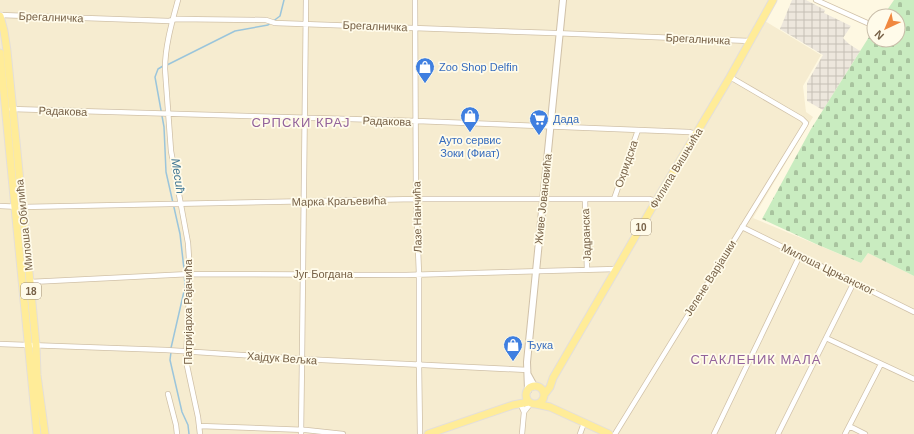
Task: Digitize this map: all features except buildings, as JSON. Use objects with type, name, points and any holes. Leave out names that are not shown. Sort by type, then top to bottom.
[{"type":"main road","name":"10","points":[[750,41],[773,0]]},
{"type":"main road","name":"Милоша Обилића","points":[[0,16],[5,35],[13,109],[36,345],[37,375],[45,434]]},
{"type":"main road","name":"Филипа Вишњића","points":[[544,396],[550,388],[553,378],[750,41]]},
{"type":"main road","name":"Милоша Обилића","points":[[0,53],[37,434]]},
{"type":"main road","points":[[517,404],[531,389],[553,378]]},
{"type":"main road","points":[[531,389],[541,388],[550,406]]},
{"type":"main road","points":[[531,389],[527,397],[532,403],[550,406],[609,434]]},
{"type":"main road","points":[[428,434],[517,404],[541,402],[544,396]]},
{"type":"street","name":"Патријарха Рајачића","points":[[178,0],[172,20],[165,62],[166,113],[178,204],[188,242],[189,274],[186,352],[190,382],[200,426],[200,434]]},
{"type":"street","points":[[301,432],[306,0]]},
{"type":"street","name":"Лазе Нанчића","points":[[415,0],[417,122],[416,199],[419,274],[420,434]]},
{"type":"street","name":"Живе Јовановића","points":[[531,389],[527,362],[563,0]]},
{"type":"street","points":[[816,0],[866,22]]},
{"type":"street","name":"Брегалничка","points":[[0,16],[172,20],[266,20],[275,23],[750,41]]},
{"type":"street","name":"Јелене Варјашки","points":[[615,434],[804,128],[806,122],[730,77]]},
{"type":"street","name":"Радакова","points":[[5,110],[166,113],[689,132],[696,134]]},
{"type":"street","name":"Охридска","points":[[614,199],[638,130]]},
{"type":"street","name":"Марка Краљевића","points":[[0,206],[22,207],[416,199],[649,199],[656,201]]},
{"type":"street","name":"Јадранска","points":[[585,199],[588,270]]},
{"type":"street","name":"Милоша Црњанског","points":[[742,227],[914,312]]},
{"type":"street","points":[[714,434],[800,255]]},
{"type":"street","name":"Југ Богдана","points":[[30,282],[189,274],[419,274],[616,270]]},
{"type":"street","points":[[778,434],[854,282]]},
{"type":"street","points":[[826,338],[914,379]]},
{"type":"street","name":"Хајдук Вељка","points":[[0,344],[176,350],[186,352],[528,372]]},
{"type":"street","points":[[845,434],[881,364]]},
{"type":"street","points":[[168,394],[177,434]]},
{"type":"street","points":[[522,434],[524,412],[532,403]]},
{"type":"street","points":[[517,404],[524,412]]},
{"type":"street","points":[[580,434],[584,423]]},
{"type":"street","points":[[200,426],[343,434]]},
{"type":"street","points":[[849,426],[865,434]]},
{"type":"shaded area","points":[[0,0],[770,0],[760,18],[821,55],[803,86],[806,112],[813,117],[753,218],[861,263],[868,253],[914,276],[914,434],[0,434]]},
{"type":"shaded area","points":[[792,0],[806,0],[825,10],[824,13],[851,26],[843,38],[860,51],[823,110],[807,101],[807,83],[823,55],[780,29]]},
{"type":"green space","points":[[894,0],[914,0],[914,276],[868,253],[861,263],[762,219],[811,129],[866,42],[866,48],[906,48],[906,8],[888,8]]},
{"type":"waterway","name":"Месић","points":[[167,65],[235,31],[268,25],[280,16],[284,0]]},
{"type":"waterway","name":"Месић","points":[[163,66],[158,69],[155,77],[164,127],[166,172],[180,234],[185,287],[171,348]]},
{"type":"waterway","name":"Месић","points":[[171,352],[170,360],[182,412],[188,425],[189,434]]},
{"type":"place","name":"Zoo Shop Delfin","points":[[425,84]]},
{"type":"place","name":"Ауто сервис Зоки (Фиат)","points":[[470,133]]},
{"type":"place","name":"Дада","points":[[539,136]]},
{"type":"place","name":"Ђука","points":[[513,362]]},
{"type":"district","name":"СРПСКИ КРАЈ","points":[[301,122]]},
{"type":"district","name":"СТАКЛЕНИК МАЛА","points":[[756,359]]}]
